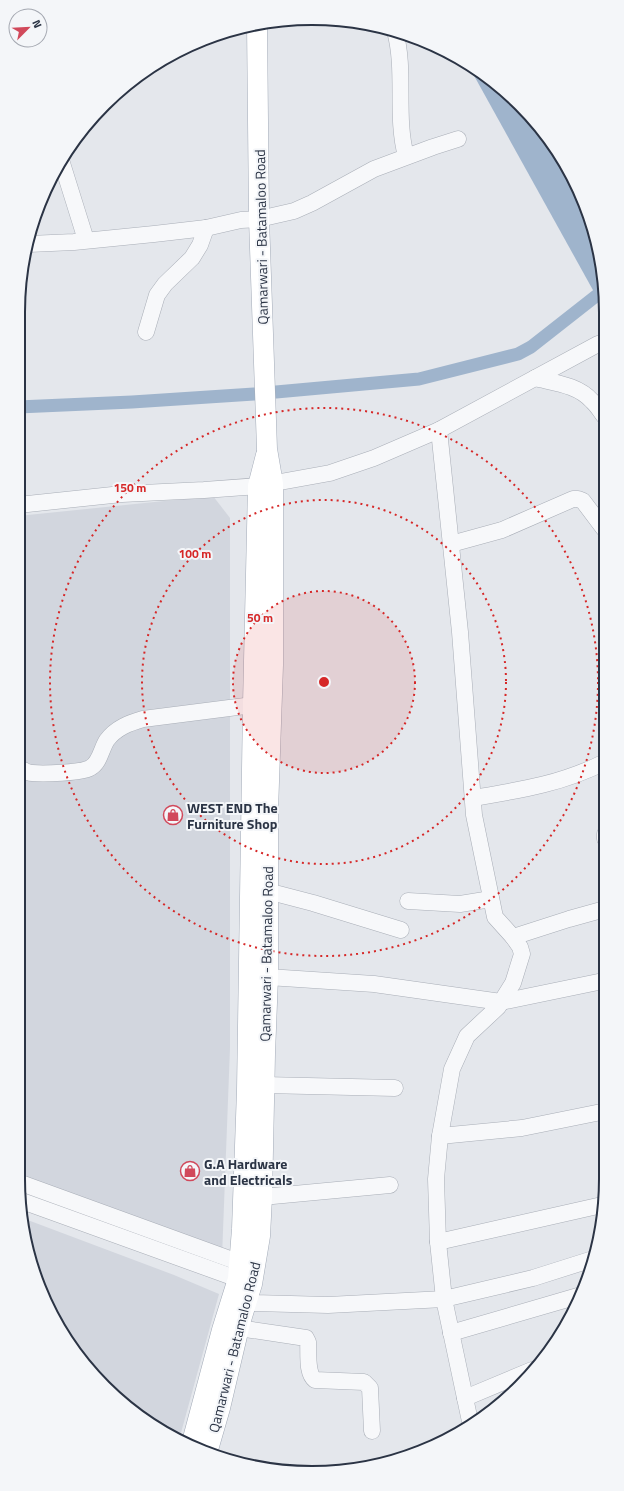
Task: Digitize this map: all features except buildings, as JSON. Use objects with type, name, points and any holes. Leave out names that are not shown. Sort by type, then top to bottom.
[{"type":"main road","name":"Qamarwari - Batamaloo Road","points":[[209,1447],[220,1408],[239,1328],[246,1279],[242,1229],[248,1082],[253,705],[267,449],[259,219],[257,31]]},
{"type":"main road","name":"Qamarwari - Batamaloo Road","points":[[193,1440],[222,1330],[246,1279],[260,1236],[268,977],[269,752],[273,665],[266,485]]},
{"type":"street","points":[[396,38],[401,65],[401,131],[406,156]]},
{"type":"street","points":[[34,244],[206,228],[240,220],[259,219],[294,211],[312,203],[374,169],[433,146],[458,140]]},
{"type":"street","points":[[63,167],[86,240]]},
{"type":"street","points":[[146,332],[157,295],[165,284],[192,258],[200,245],[206,228]]},
{"type":"street","points":[[25,504],[122,494],[266,485],[330,473],[374,458],[439,430],[599,344]]},
{"type":"street","points":[[535,378],[571,387],[582,392],[592,400],[599,409]]},
{"type":"street","points":[[439,430],[460,632],[474,815],[495,917],[520,947],[522,957],[513,983],[501,1002],[492,1014],[467,1036],[452,1069],[440,1136],[436,1179],[438,1242],[444,1299],[470,1419]]},
{"type":"street","points":[[451,544],[502,530],[578,498],[583,501],[599,523]]},
{"type":"street","points":[[25,770],[30,773],[79,771],[90,769],[97,762],[107,740],[117,730],[129,723],[143,719],[253,705]]},
{"type":"street","points":[[473,798],[526,790],[547,785],[584,772],[599,765]]},
{"type":"street","points":[[268,891],[401,930]]},
{"type":"street","points":[[408,901],[460,904],[491,899]]},
{"type":"street","points":[[513,937],[599,911]]},
{"type":"street","points":[[268,977],[374,984],[501,1002],[599,982]]},
{"type":"street","points":[[264,1085],[395,1088]]},
{"type":"street","points":[[440,1136],[522,1128],[599,1112]]},
{"type":"street","points":[[25,1185],[246,1279]]},
{"type":"street","points":[[262,1197],[390,1185]]},
{"type":"street","points":[[26,1202],[246,1279]]},
{"type":"street","points":[[438,1242],[598,1206]]},
{"type":"street","points":[[246,1279],[253,1303],[328,1305],[444,1299],[533,1278],[587,1261]]},
{"type":"street","points":[[451,1333],[573,1297]]},
{"type":"street","points":[[239,1328],[306,1338],[308,1342],[310,1372],[315,1380],[364,1382],[367,1384],[370,1388],[372,1431]]},
{"type":"street","points":[[465,1398],[522,1374]]},
{"type":"shaded area","points":[[213,496],[230,518],[230,1048],[222,1257],[25,1180],[25,515]]},
{"type":"shaded area","points":[[28,1220],[174,1275],[219,1294],[181,1434],[168,1428],[137,1407],[109,1382],[84,1354],[63,1322],[47,1289],[35,1253]]},
{"type":"water","points":[[473,75],[501,96],[528,123],[540,137],[561,169],[584,220],[597,275],[598,300]]},
{"type":"waterway","points":[[276,392],[419,379],[518,354],[531,347],[596,296]]},
{"type":"waterway","points":[[25,407],[132,402],[254,394]]},
{"type":"place","name":"WEST END The Furniture Shop","points":[[173,815]]},
{"type":"place","name":"G.A Hardware and Electricals","points":[[190,1171]]}]
